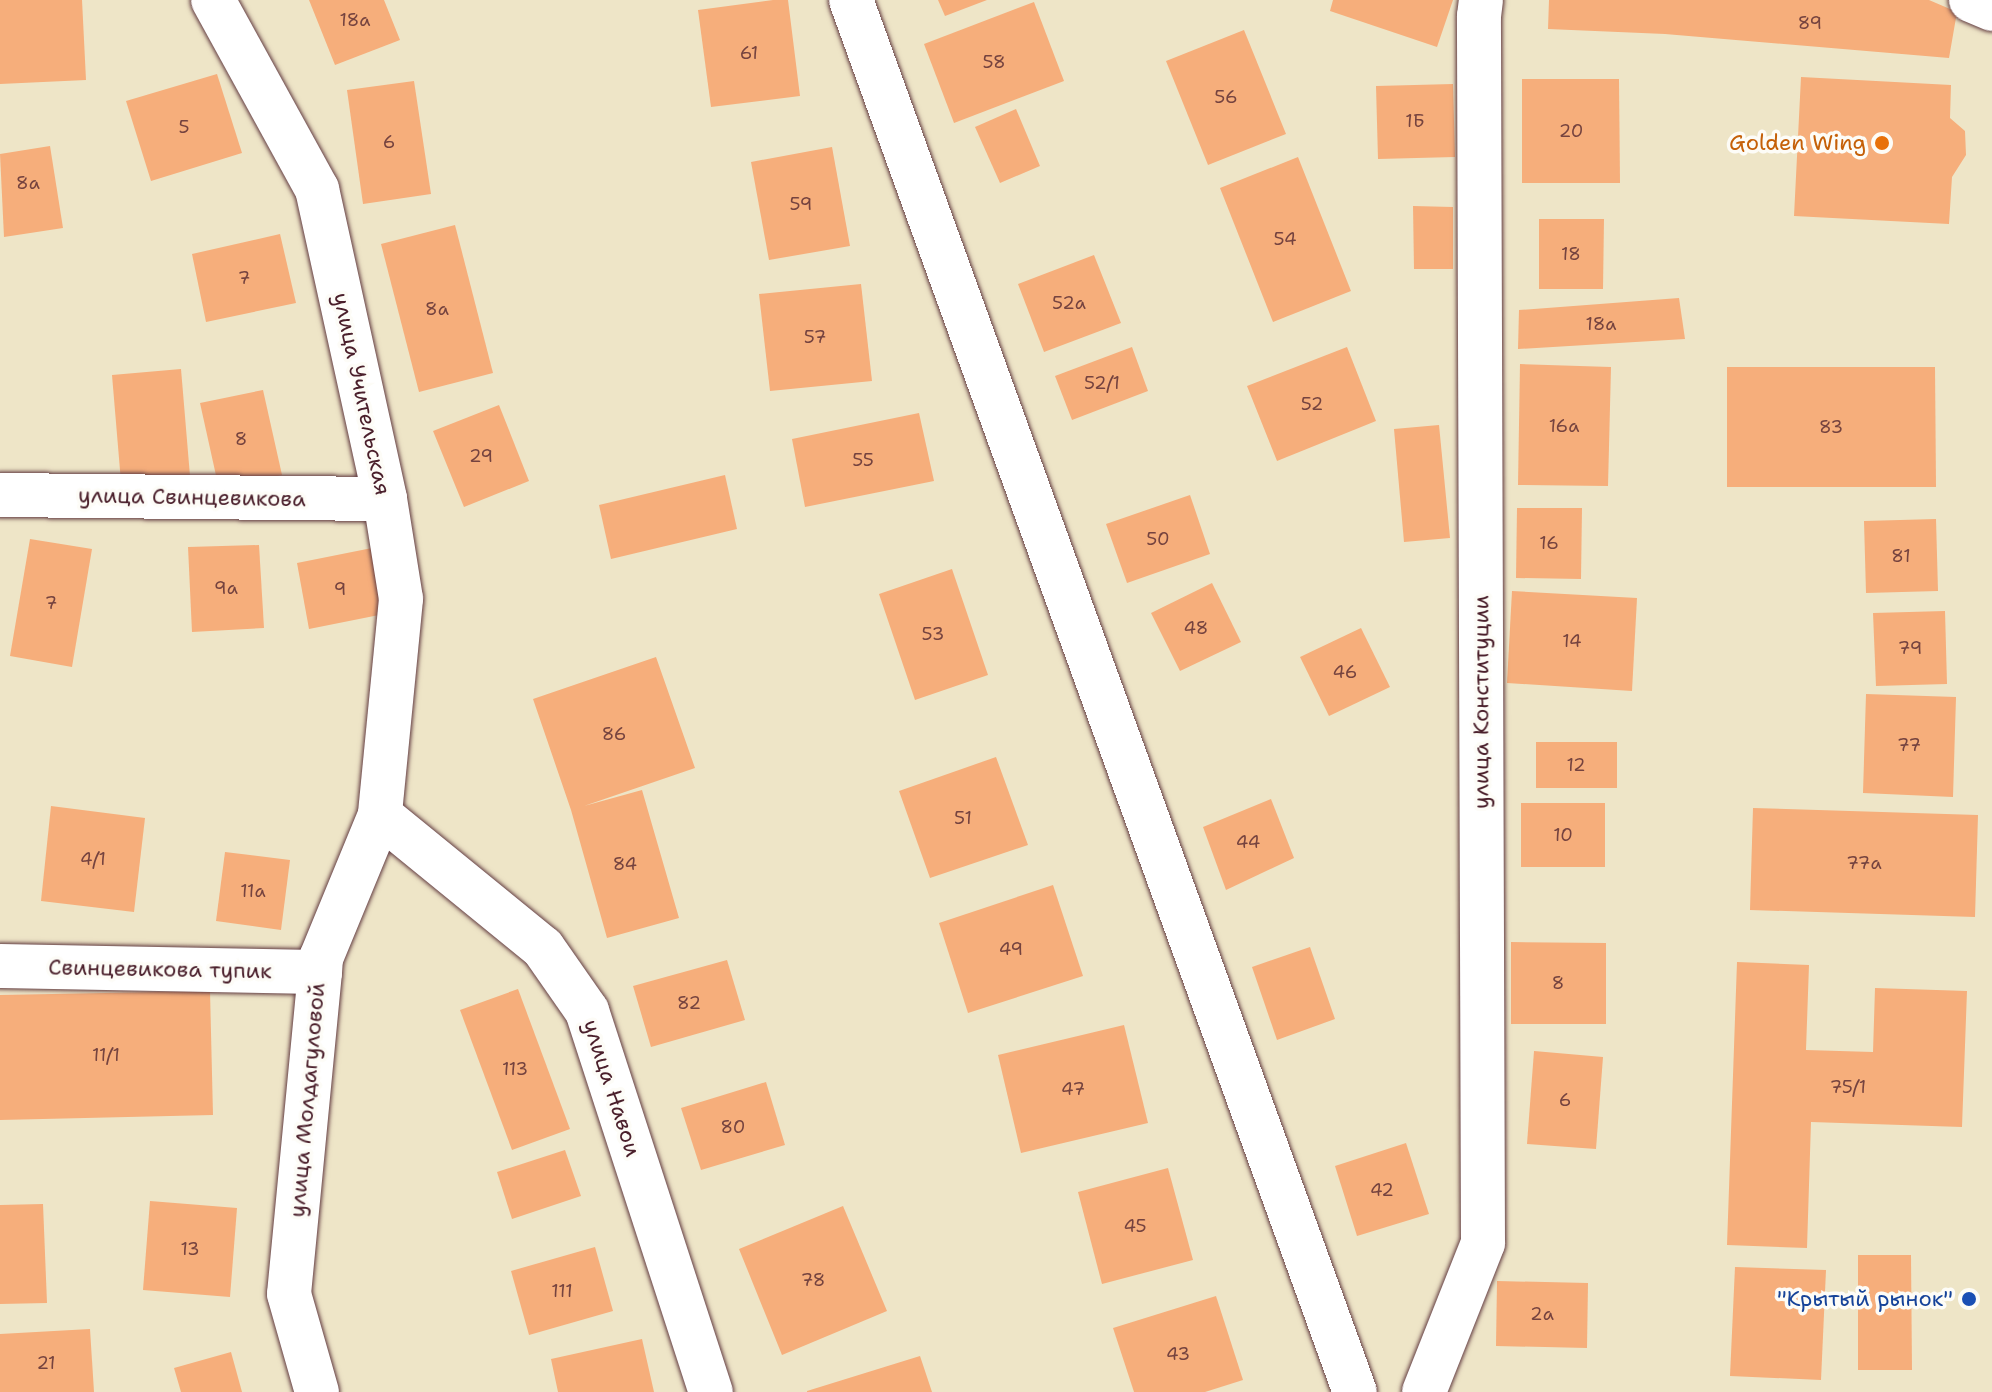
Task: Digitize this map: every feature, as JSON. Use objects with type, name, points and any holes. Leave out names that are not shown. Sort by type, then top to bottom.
[{"type":"street","name":"улица Учительская","points":[[213,0],[317,189],[385,499],[401,599],[380,815]]},
{"type":"street","points":[[851,0],[1355,1392]]},
{"type":"street","name":"улица Конституции","points":[[1424,1392],[1483,1243],[1481,0]]},
{"type":"street","points":[[1971,0],[1992,9]]},
{"type":"street","name":"улица Свинцевикова","points":[[0,495],[385,499]]},
{"type":"street","name":"улица Молдагуловой","points":[[317,1392],[289,1294],[321,958],[380,815]]},
{"type":"street","name":"улица Навои","points":[[380,815],[543,948],[587,1011],[711,1392]]},
{"type":"street","name":"Свинцевикова тупик","points":[[0,966],[320,972]]},
{"type":"building","points":[[0,0],[82,0],[86,80],[0,84]]},
{"type":"building","points":[[309,0],[384,0],[400,40],[335,65]]},
{"type":"building","points":[[788,0],[800,96],[711,107],[698,10]]},
{"type":"building","points":[[938,0],[987,0],[945,16]]},
{"type":"building","points":[[1333,0],[1453,0],[1437,47],[1330,11]]},
{"type":"building","points":[[1549,0],[1929,0],[1957,12],[1949,58],[1665,34],[1548,29]]},
{"type":"building","points":[[1034,2],[1064,81],[954,123],[924,44]]},
{"type":"building","points":[[1244,30],[1286,134],[1208,165],[1166,61]]},
{"type":"building","points":[[217,74],[242,153],[151,181],[126,101]]},
{"type":"building","name":"Golden Wing","points":[[1801,77],[1951,85],[1950,118],[1965,131],[1966,155],[1952,177],[1949,224],[1794,216]]},
{"type":"building","points":[[1522,79],[1619,79],[1620,183],[1522,183]]},
{"type":"building","points":[[414,81],[431,194],[363,204],[347,90]]},
{"type":"building","points":[[1453,84],[1455,157],[1378,159],[1376,86]]},
{"type":"building","points":[[1016,109],[1040,166],[1000,183],[975,127]]},
{"type":"building","points":[[50,146],[63,228],[4,237],[0,154]]},
{"type":"building","points":[[832,147],[850,246],[769,260],[751,162]]},
{"type":"building","points":[[1298,157],[1351,291],[1273,322],[1220,188]]},
{"type":"building","points":[[1413,206],[1453,207],[1453,269],[1414,269]]},
{"type":"building","points":[[1539,219],[1604,219],[1603,289],[1539,289]]},
{"type":"building","points":[[455,225],[493,373],[419,392],[381,244]]},
{"type":"building","points":[[280,234],[296,303],[206,322],[192,254]]},
{"type":"building","points":[[1094,255],[1121,323],[1044,352],[1018,284]]},
{"type":"building","points":[[861,284],[872,381],[770,391],[759,294]]},
{"type":"building","points":[[1679,298],[1685,339],[1518,349],[1519,310]]},
{"type":"building","points":[[1132,347],[1148,391],[1072,420],[1055,376]]},
{"type":"building","points":[[1347,347],[1376,421],[1277,461],[1247,386]]},
{"type":"building","points":[[1520,364],[1611,367],[1608,486],[1518,485]]},
{"type":"building","points":[[1727,367],[1935,367],[1936,487],[1727,487]]},
{"type":"building","points":[[181,369],[190,476],[121,482],[112,375]]},
{"type":"building","points":[[263,390],[282,475],[219,489],[200,403]]},
{"type":"building","points":[[499,405],[529,481],[464,507],[433,431]]},
{"type":"building","points":[[919,413],[934,481],[805,507],[792,439]]},
{"type":"building","points":[[1439,425],[1450,538],[1404,542],[1394,429]]},
{"type":"building","points":[[725,475],[737,529],[611,559],[599,505]]},
{"type":"building","points":[[1190,495],[1210,554],[1127,583],[1106,524]]},
{"type":"building","points":[[1517,508],[1582,508],[1581,579],[1516,578]]},
{"type":"building","points":[[1936,519],[1938,591],[1866,593],[1864,521]]},
{"type":"building","points":[[30,539],[92,549],[72,667],[10,656]]},
{"type":"building","points":[[259,545],[264,628],[192,632],[188,547]]},
{"type":"building","points":[[372,548],[384,614],[309,629],[297,563]]},
{"type":"building","points":[[952,569],[988,675],[915,700],[879,594]]},
{"type":"building","points":[[1212,583],[1241,642],[1180,671],[1151,613]]},
{"type":"building","points":[[1512,591],[1637,598],[1632,691],[1507,683]]},
{"type":"building","points":[[1945,611],[1947,684],[1876,686],[1873,613]]},
{"type":"building","points":[[1361,628],[1390,687],[1329,716],[1300,657]]},
{"type":"building","points":[[656,657],[695,768],[584,806],[642,790],[679,918],[607,938],[571,810],[533,699]]},
{"type":"building","points":[[1866,694],[1956,697],[1953,797],[1863,793]]},
{"type":"building","points":[[1536,742],[1617,742],[1617,788],[1536,788]]},
{"type":"building","points":[[996,757],[1028,845],[930,878],[899,791]]},
{"type":"building","points":[[1271,799],[1294,858],[1226,890],[1203,827]]},
{"type":"building","points":[[1521,803],[1605,803],[1605,867],[1521,867]]},
{"type":"building","points":[[51,806],[145,818],[134,912],[41,901]]},
{"type":"building","points":[[1753,808],[1978,815],[1975,917],[1750,910]]},
{"type":"building","points":[[225,852],[290,860],[281,930],[216,921]]},
{"type":"building","points":[[1053,885],[1083,976],[968,1013],[939,923]]},
{"type":"building","points":[[1511,942],[1606,943],[1606,1024],[1511,1024]]},
{"type":"building","points":[[1310,947],[1335,1019],[1277,1040],[1252,967]]},
{"type":"building","points":[[727,960],[745,1020],[651,1047],[633,986]]},
{"type":"building","points":[[1737,962],[1809,965],[1806,1050],[1873,1052],[1875,988],[1967,991],[1962,1127],[1811,1122],[1807,1248],[1727,1245]]},
{"type":"building","points":[[518,989],[570,1129],[512,1150],[460,1010]]},
{"type":"building","points":[[210,991],[213,1115],[0,1120],[0,995]]},
{"type":"building","points":[[1124,1025],[1148,1123],[1021,1153],[998,1055]]},
{"type":"building","points":[[1534,1051],[1603,1057],[1596,1149],[1527,1144]]},
{"type":"building","points":[[766,1082],[785,1145],[701,1170],[681,1108]]},
{"type":"building","points":[[1406,1143],[1429,1214],[1357,1236],[1335,1166]]},
{"type":"building","points":[[565,1150],[581,1196],[512,1219],[497,1172]]},
{"type":"building","points":[[1168,1168],[1193,1260],[1102,1284],[1078,1192]]},
{"type":"building","points":[[150,1201],[237,1208],[230,1297],[143,1290]]},
{"type":"building","points":[[43,1204],[47,1303],[0,1304],[0,1205]]},
{"type":"building","points":[[843,1206],[887,1311],[782,1355],[739,1249]]},
{"type":"building","points":[[595,1247],[613,1311],[529,1335],[511,1271]]},
{"type":"building","points":[[1858,1255],[1911,1255],[1912,1370],[1858,1370]]},
{"type":"building","points":[[1735,1267],[1826,1270],[1821,1380],[1730,1376]]},
{"type":"building","points":[[1497,1281],[1588,1283],[1587,1348],[1496,1346]]},
{"type":"building","points":[[1216,1296],[1243,1380],[1205,1392],[1134,1392],[1113,1328]]},
{"type":"building","points":[[90,1329],[94,1392],[0,1392],[0,1334]]},
{"type":"building","points":[[642,1339],[654,1392],[558,1392],[551,1359]]},
{"type":"building","points":[[231,1352],[242,1392],[181,1392],[174,1368]]},
{"type":"building","points":[[920,1356],[932,1392],[807,1392],[807,1391]]},
{"type":"place","name":"Golden Wing","points":[[1882,143]]},
{"type":"place","name":"\"Крытый рынок\"","points":[[1969,1299]]}]
